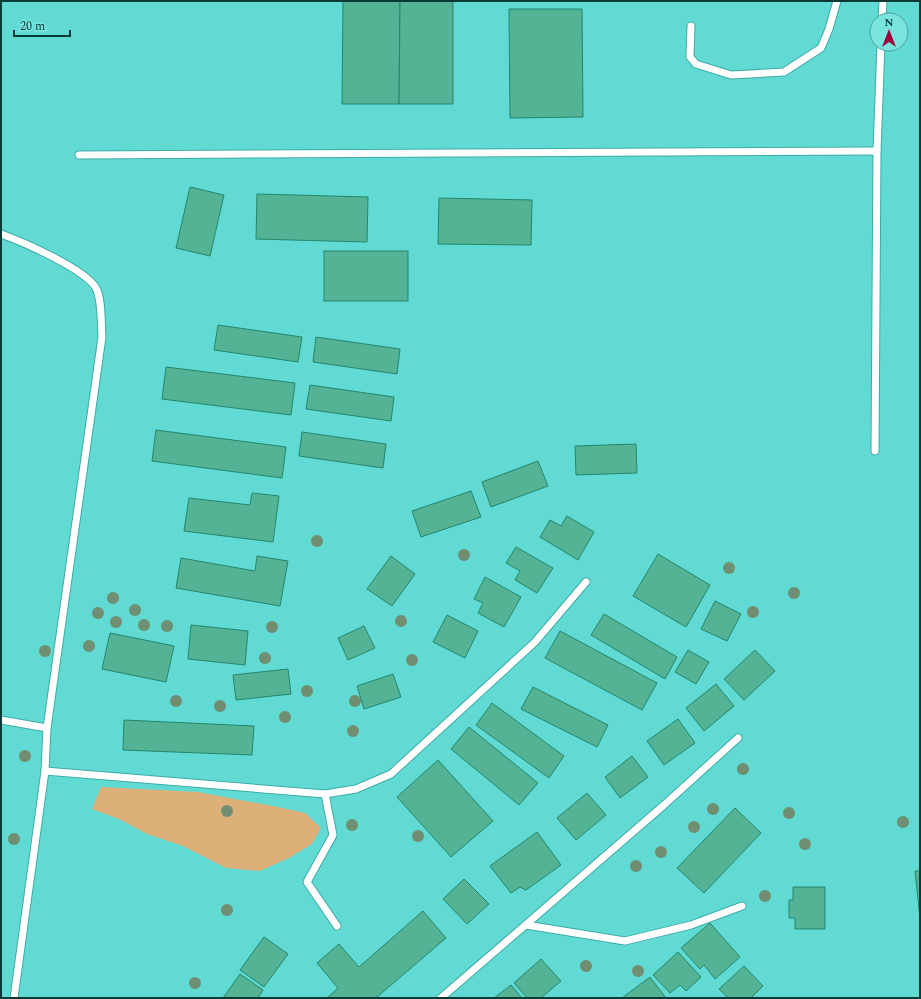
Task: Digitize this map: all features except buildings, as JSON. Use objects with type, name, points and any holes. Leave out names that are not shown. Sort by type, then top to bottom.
[{"type":"lane","points":[[691,26],[690,57],[696,64],[731,75],[784,72],[821,48],[829,29],[837,1]]},
{"type":"lane","points":[[882,12],[883,1]]},
{"type":"lane","points":[[875,451],[877,152],[881,52]]},
{"type":"lane","points":[[79,155],[877,152]]},
{"type":"lane","points":[[1,234],[34,247],[87,277],[97,289],[101,312],[102,337],[47,728],[46,771],[14,998]]},
{"type":"lane","points":[[46,771],[326,794],[356,788],[391,774],[535,642],[586,582]]},
{"type":"lane","points":[[1,720],[47,728]]},
{"type":"lane","points":[[441,998],[664,806],[738,738]]},
{"type":"lane","points":[[326,794],[333,835],[307,882],[337,926]]},
{"type":"lane","points":[[526,925],[625,941],[691,925],[742,906]]},
{"type":"shaded area","points":[[1,1],[920,1],[920,998],[1,998]]},
{"type":"shaded area","points":[[101,787],[198,792],[305,813],[321,828],[312,844],[289,858],[260,871],[226,868],[183,846],[147,834],[121,820],[92,809]]}]
